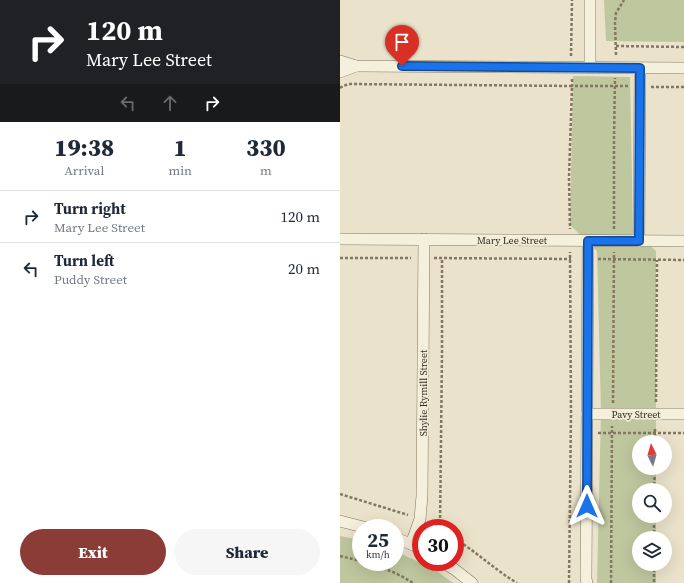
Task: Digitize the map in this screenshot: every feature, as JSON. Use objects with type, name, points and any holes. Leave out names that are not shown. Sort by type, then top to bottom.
[{"type":"street","points":[[590,0],[590,68]]},
{"type":"street","points":[[340,61],[356,66],[684,68]]},
{"type":"street","points":[[340,72],[356,66]]},
{"type":"street","points":[[639,241],[640,68]]},
{"type":"street","name":"Mary Lee Street","points":[[340,239],[684,241]]},
{"type":"street","name":"Shylie Rymill Street","points":[[420,519],[422,496],[424,240]]},
{"type":"street","points":[[586,582],[588,241]]},
{"type":"street","name":"Pavy Street","points":[[587,414],[684,414]]},
{"type":"street","points":[[340,521],[352,524]]},
{"type":"street","points":[[404,541],[411,544]]},
{"type":"street","points":[[455,571],[472,583]]},
{"type":"path","points":[[610,583],[613,414],[614,139],[616,68],[615,23],[616,13],[624,0]]},
{"type":"path","points":[[616,46],[684,47]]},
{"type":"path","points":[[340,88],[349,84],[572,86],[570,178],[571,413],[569,583]]},
{"type":"path","points":[[340,258],[684,260]]},
{"type":"path","points":[[440,519],[442,258]]},
{"type":"path","points":[[655,433],[657,260]]},
{"type":"path","points":[[587,433],[684,433]]},
{"type":"path","points":[[340,494],[420,519]]},
{"type":"path","points":[[464,545],[506,577],[517,583]]},
{"type":"path","points":[[340,556],[352,559]]},
{"type":"path","points":[[390,571],[413,583]]},
{"type":"path","points":[[654,571],[654,583]]},
{"type":"green space","points":[[604,0],[684,0],[684,42],[606,41]]},
{"type":"green space","points":[[573,76],[630,77],[633,231],[656,251],[656,435],[632,435],[632,475],[656,475],[656,483],[632,483],[632,523],[656,523],[656,531],[632,531],[632,571],[656,571],[656,583],[597,583],[601,412],[597,251],[570,225]]},
{"type":"green space","points":[[340,536],[352,538],[352,571],[404,571],[404,555],[412,559],[412,571],[437,571],[453,583],[340,583]]},
{"type":"route","points":[[402,66],[640,68],[639,241],[588,241],[587,506]]}]
